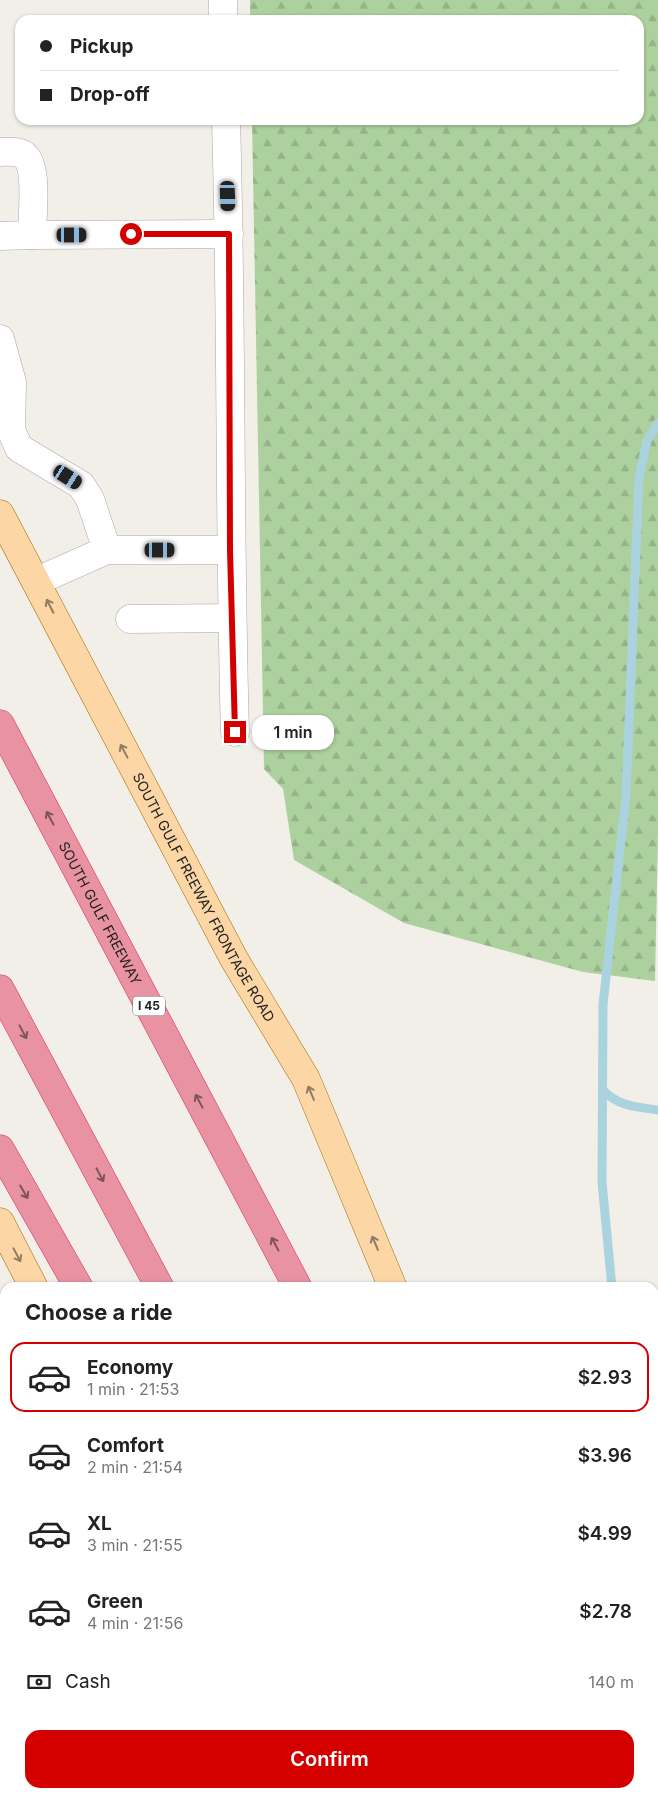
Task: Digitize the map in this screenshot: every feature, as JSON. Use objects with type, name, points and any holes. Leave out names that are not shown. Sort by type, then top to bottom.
[{"type":"highway","name":"SOUTH GULF FREEWAY","points":[[0,724],[295,1282]]},
{"type":"highway","points":[[0,989],[157,1282]]},
{"type":"highway","points":[[0,1149],[76,1282]]},
{"type":"main road","name":"SOUTH GULF FREEWAY FRONTAGE ROAD","points":[[0,514],[37,581],[88,683],[234,959],[306,1079],[391,1282]]},
{"type":"main road","points":[[0,1222],[31,1282]]},
{"type":"lane","points":[[222,0],[223,15]]},
{"type":"lane","points":[[226,125],[229,234],[230,550],[235,732]]},
{"type":"lane","points":[[0,152],[22,154],[30,165],[33,183],[32,235]]},
{"type":"lane","points":[[0,236],[229,234]]},
{"type":"lane","points":[[0,339],[12,382],[11,430],[18,448],[80,485],[90,499],[107,550]]},
{"type":"lane","points":[[37,581],[107,550],[230,550]]},
{"type":"lane","points":[[130,619],[232,618]]},
{"type":"green space","points":[[250,0],[658,0],[658,834],[655,981],[583,972],[404,923],[294,860],[283,789],[264,769],[252,125],[644,125],[644,15],[250,15]]},
{"type":"waterway","points":[[611,1282],[602,1182],[603,1004],[626,796],[639,478],[647,441],[658,423]]},
{"type":"waterway","points":[[603,1090],[621,1103],[658,1110]]},
{"type":"route","points":[[131,234],[229,234],[230,550],[235,732]]}]
